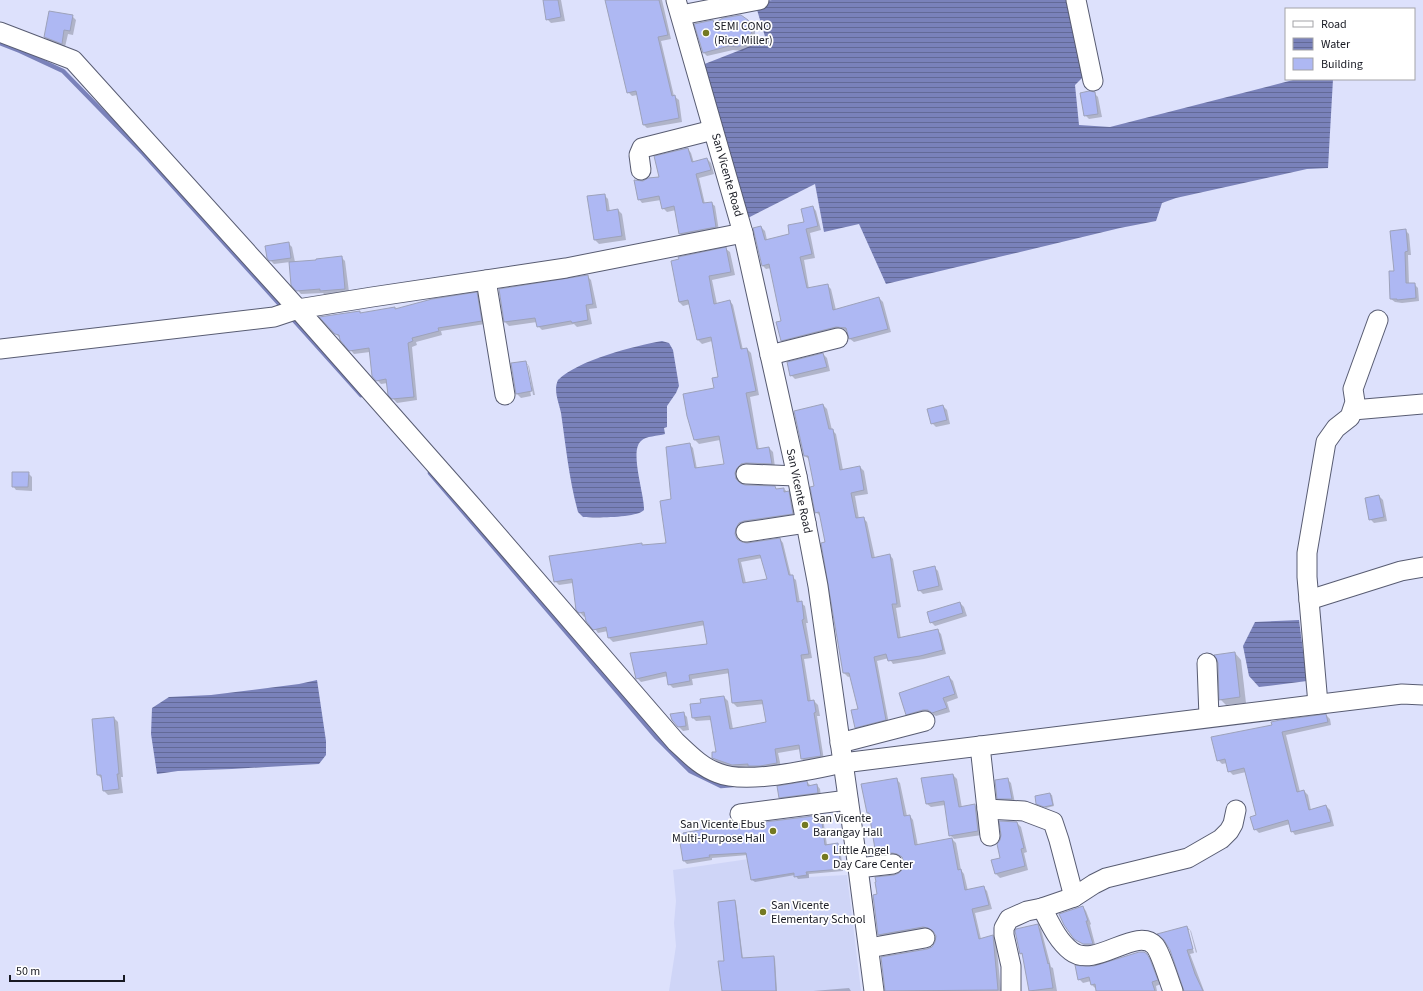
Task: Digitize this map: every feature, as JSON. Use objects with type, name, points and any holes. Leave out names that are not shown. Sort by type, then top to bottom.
[{"type":"street","points":[[679,7],[759,0]]},
{"type":"street","points":[[1076,0],[1093,81]]},
{"type":"street","name":"San Vicente Road","points":[[679,7],[743,233],[797,476],[818,586],[874,991]]},
{"type":"street","points":[[0,32],[73,60],[298,309],[471,505],[676,742],[700,764],[718,774],[740,778],[784,773],[843,763],[1209,717],[1402,694],[1423,695]]},
{"type":"street","points":[[641,170],[639,155],[642,148],[713,130]]},
{"type":"street","points":[[0,349],[274,317],[298,309],[566,268],[743,233]]},
{"type":"street","points":[[486,280],[506,395]]},
{"type":"street","points":[[1318,704],[1306,553],[1326,442],[1336,428],[1350,417],[1354,402],[1353,389],[1378,320]]},
{"type":"street","points":[[770,355],[838,338]]},
{"type":"street","points":[[1352,410],[1423,404]]},
{"type":"street","points":[[746,474],[797,476]]},
{"type":"street","points":[[746,532],[806,523]]},
{"type":"street","points":[[1309,600],[1401,571],[1423,567]]},
{"type":"street","points":[[1207,663],[1209,717]]},
{"type":"street","points":[[840,742],[925,721]]},
{"type":"street","points":[[980,746],[990,836]]},
{"type":"street","points":[[740,814],[848,800]]},
{"type":"street","points":[[987,809],[1024,811],[1053,822],[1074,897]]},
{"type":"street","points":[[1011,991],[1011,966],[1004,935],[1004,928],[1009,919],[1027,911],[1042,908],[1074,897],[1106,878],[1188,858],[1221,839],[1229,831],[1233,824],[1236,810]]},
{"type":"street","points":[[858,868],[894,864]]},
{"type":"street","points":[[1042,908],[1059,939],[1072,952],[1080,955],[1103,953],[1138,940],[1144,940],[1152,944],[1155,946],[1160,957],[1173,991]]},
{"type":"street","points":[[868,948],[925,938]]},
{"type":"shaded area","name":"San Vicente Elementary School","points":[[804,851],[809,877],[847,875],[861,991],[669,991],[676,946],[674,923],[676,901],[673,870]]},
{"type":"water","points":[[772,0],[1070,0],[1085,75],[1075,85],[1079,125],[1110,127],[1293,80],[1333,80],[1328,168],[1307,169],[1176,198],[1162,203],[1156,221],[1120,228],[886,284],[859,224],[824,232],[815,184],[742,221],[702,65],[766,40],[755,3]]},
{"type":"water","points":[[662,341],[669,343],[673,350],[679,386],[667,406],[667,427],[664,428],[665,434],[646,438],[641,441],[638,446],[637,464],[644,510],[640,513],[625,516],[583,517],[578,512],[570,475],[561,413],[556,392],[558,380],[567,373],[592,360],[622,350]]},
{"type":"water","points":[[1299,620],[1307,681],[1259,687],[1249,676],[1243,646],[1255,622]]},
{"type":"water","points":[[317,680],[326,741],[326,755],[319,764],[178,771],[157,774],[151,734],[152,708],[169,697],[211,695],[299,684]]},
{"type":"building","points":[[543,0],[558,0],[561,17],[546,20]]},
{"type":"building","points":[[605,0],[659,0],[668,35],[658,37],[672,96],[675,95],[679,118],[643,125],[636,91],[627,93]]},
{"type":"building","points":[[49,11],[73,15],[70,31],[64,30],[62,44],[44,37]]},
{"type":"building","points":[[741,15],[748,20],[751,25],[752,31],[748,42],[738,47],[729,46],[703,53],[694,24],[713,20],[714,23],[723,18]]},
{"type":"building","points":[[1089,91],[1095,92],[1098,114],[1084,116],[1080,93]]},
{"type":"building","points":[[688,148],[692,162],[707,158],[711,170],[696,174],[703,203],[712,202],[716,227],[679,234],[674,206],[662,209],[659,196],[638,200],[634,180],[643,181],[648,178],[659,177],[654,156]]},
{"type":"building","points":[[605,194],[607,211],[618,209],[622,236],[594,240],[587,196]]},
{"type":"building","points":[[813,206],[818,226],[806,229],[812,254],[800,257],[807,288],[828,284],[833,310],[879,297],[888,329],[849,339],[846,328],[836,327],[781,341],[776,322],[781,321],[769,264],[762,266],[753,228],[761,226],[765,240],[789,234],[788,225],[804,222],[801,209]]},
{"type":"building","points":[[1406,229],[1408,251],[1405,252],[1406,283],[1415,283],[1416,298],[1397,300],[1390,299],[1389,271],[1394,271],[1390,231]]},
{"type":"building","points":[[289,242],[291,258],[269,261],[265,246]]},
{"type":"building","points":[[726,247],[731,272],[709,276],[714,304],[730,300],[741,349],[747,348],[756,391],[746,393],[757,449],[769,447],[772,464],[741,464],[735,473],[736,479],[745,485],[775,486],[776,489],[784,488],[784,492],[789,491],[793,514],[744,521],[739,523],[735,534],[737,539],[747,543],[780,538],[789,575],[793,575],[797,602],[802,601],[804,619],[802,620],[809,654],[801,655],[808,701],[814,700],[816,712],[814,713],[821,756],[801,759],[799,745],[775,749],[777,763],[760,766],[748,766],[748,764],[732,765],[712,758],[712,752],[716,752],[710,716],[692,718],[690,704],[701,703],[700,699],[724,696],[730,729],[766,722],[762,700],[732,703],[728,669],[689,675],[690,681],[668,685],[666,672],[636,679],[630,653],[707,644],[703,621],[608,638],[606,627],[593,630],[586,621],[584,612],[579,613],[576,610],[572,579],[554,582],[549,556],[642,543],[642,545],[666,543],[660,501],[671,499],[666,447],[690,443],[695,468],[724,464],[719,436],[694,440],[687,416],[683,394],[714,388],[712,378],[718,377],[711,337],[697,340],[688,300],[679,302],[671,261],[679,259],[678,257]],"holes":[[[760,555],[767,579],[743,583],[738,559]]]},
{"type":"building","points":[[342,256],[345,289],[296,291],[291,285],[289,262]]},
{"type":"building","points":[[588,275],[593,304],[586,305],[588,320],[572,323],[571,321],[537,327],[535,318],[504,322],[499,289]]},
{"type":"building","points":[[477,292],[482,321],[438,328],[439,331],[412,338],[413,341],[408,343],[414,397],[392,399],[388,395],[386,379],[376,381],[372,376],[369,348],[349,351],[340,340],[339,335],[335,334],[319,317],[360,311],[360,313],[395,307],[395,309],[432,299]]},
{"type":"building","points":[[823,353],[827,367],[790,376],[787,362]]},
{"type":"building","points":[[526,361],[532,391],[516,394],[511,363]]},
{"type":"building","points":[[823,404],[829,429],[833,429],[840,470],[860,466],[864,490],[851,493],[856,518],[864,517],[872,558],[890,554],[897,604],[892,604],[898,638],[938,629],[943,650],[920,656],[888,661],[886,654],[874,657],[886,720],[855,728],[851,710],[858,709],[849,673],[843,673],[821,543],[825,542],[819,512],[815,513],[810,487],[814,486],[808,456],[804,456],[794,411]]},
{"type":"building","points":[[943,405],[947,420],[931,424],[927,409]]},
{"type":"building","points":[[12,472],[29,472],[28,487],[12,487]]},
{"type":"building","points":[[1379,495],[1384,517],[1369,520],[1365,498]]},
{"type":"building","points":[[935,566],[939,586],[918,591],[913,571]]},
{"type":"building","points":[[960,602],[963,613],[930,623],[927,612]]},
{"type":"building","points":[[1235,652],[1240,697],[1219,700],[1218,663],[1214,655]]},
{"type":"building","points":[[949,676],[955,694],[943,698],[947,708],[932,713],[928,710],[923,710],[906,715],[899,693]]},
{"type":"building","points":[[684,712],[686,726],[678,727],[672,720],[670,714]]},
{"type":"building","points":[[1326,714],[1328,722],[1282,732],[1297,792],[1304,790],[1309,810],[1326,805],[1331,822],[1291,832],[1288,820],[1254,830],[1250,817],[1256,815],[1244,768],[1228,772],[1225,759],[1217,761],[1211,737],[1272,725],[1271,722],[1280,720]]},
{"type":"building","points":[[114,717],[119,789],[103,791],[101,775],[97,775],[92,719]]},
{"type":"building","points":[[953,774],[959,807],[975,804],[978,831],[949,836],[944,801],[926,804],[921,778]]},
{"type":"building","points":[[897,778],[904,816],[910,815],[915,845],[952,838],[958,870],[961,869],[965,890],[984,886],[989,905],[972,909],[979,939],[993,935],[998,990],[885,991],[881,957],[927,949],[932,947],[936,936],[933,931],[923,927],[878,935],[873,895],[877,894],[875,877],[899,873],[903,869],[904,863],[902,857],[897,854],[892,853],[876,855],[869,813],[867,813],[861,784]]},
{"type":"building","points":[[1008,778],[1012,799],[997,799],[995,780]]},
{"type":"building","points":[[807,781],[808,786],[817,784],[818,793],[779,798],[777,786]]},
{"type":"building","points":[[1050,793],[1053,805],[1044,807],[1036,804],[1035,796]]},
{"type":"building","points":[[821,815],[825,845],[838,843],[841,869],[806,872],[807,875],[794,877],[794,873],[751,880],[746,853],[709,855],[710,857],[683,861],[680,843],[684,842],[683,833],[710,827],[741,825]]},
{"type":"building","points":[[999,821],[1017,822],[1024,848],[1021,849],[1025,866],[995,874],[991,860],[1000,858],[997,844],[1001,835]]},
{"type":"building","points":[[735,900],[742,958],[774,956],[776,991],[722,991],[718,961],[724,961],[718,902]]},
{"type":"building","points":[[1083,906],[1093,944],[1083,944],[1074,939],[1064,925],[1059,914]]},
{"type":"building","points":[[1038,924],[1048,964],[1049,963],[1053,988],[1029,991],[1022,953],[1020,954],[1015,931],[1016,929]]},
{"type":"building","points":[[1187,926],[1193,949],[1187,950],[1195,974],[1203,991],[1184,991],[1170,950],[1164,940],[1157,934]]},
{"type":"building","points":[[1139,952],[1144,952],[1150,959],[1158,980],[1152,982],[1155,991],[1096,991],[1095,984],[1091,985],[1089,977],[1078,980],[1075,965],[1094,966]]},
{"type":"waterway","points":[[0,43],[63,71],[143,153],[282,307]]},
{"type":"waterway","points":[[291,317],[361,395]]},
{"type":"waterway","points":[[430,473],[657,738],[690,771],[721,786],[733,785]]},
{"type":"place","name":"SEMI CONO (Rice Miller)","points":[[706,33]]},
{"type":"place","name":"San Vicente Barangay Hall","points":[[805,825]]},
{"type":"place","name":"San Vicente Ebus Multi-Purpose Hall","points":[[773,831]]},
{"type":"place","name":"Little Angel Day Care Center","points":[[825,857]]},
{"type":"place","name":"San Vicente Elementary School","points":[[763,912]]}]
